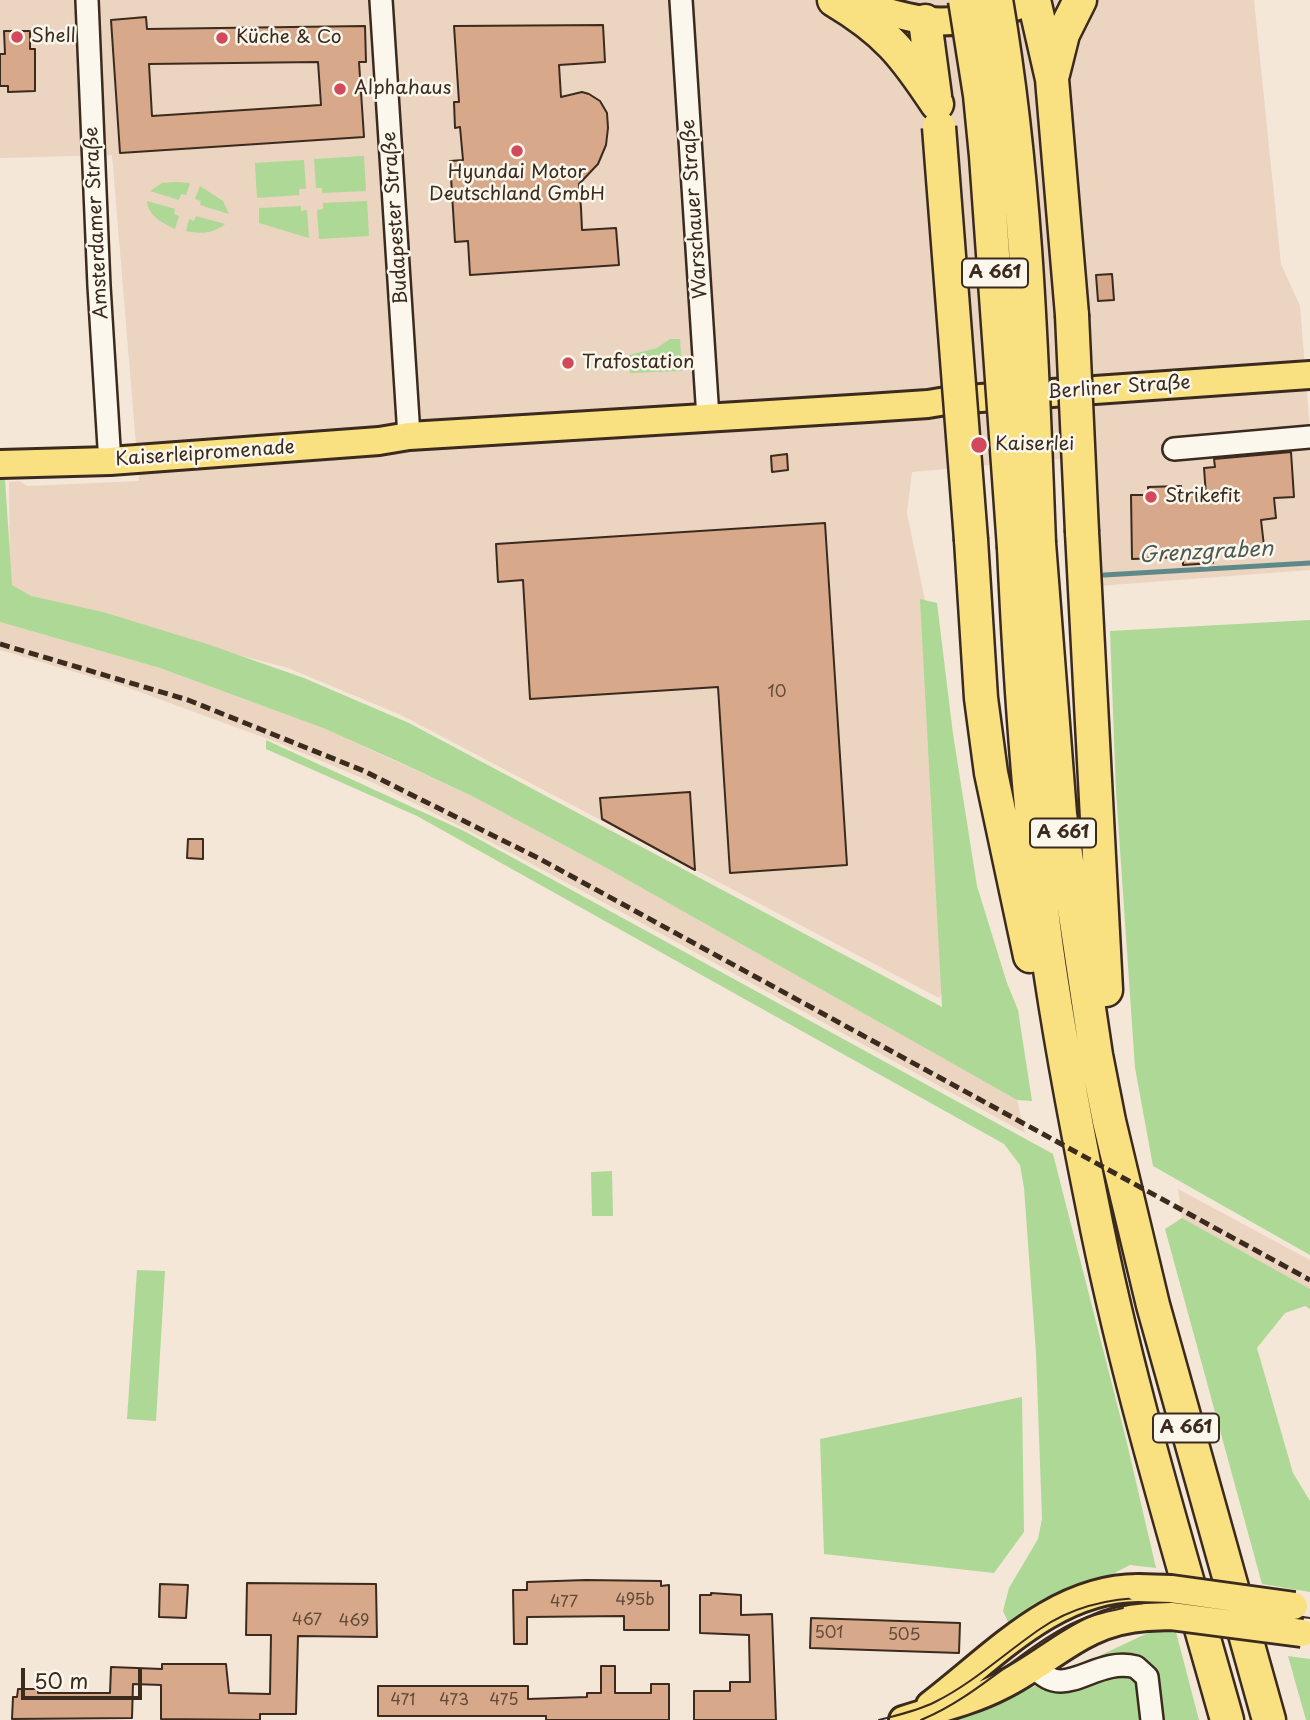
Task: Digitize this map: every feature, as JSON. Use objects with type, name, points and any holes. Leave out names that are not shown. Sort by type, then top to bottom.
[{"type":"highway","name":"A 661","points":[[834,0],[862,17],[904,55],[938,115]]},
{"type":"highway","name":"A 661","points":[[965,0],[980,95],[1027,545],[1046,650],[1060,814],[1096,1055],[1153,1304],[1269,1720]]},
{"type":"highway","name":"A 661","points":[[996,0],[1010,92],[1024,217],[1031,322],[1027,545],[1020,677],[1047,949],[1078,1126],[1115,1308],[1156,1467],[1227,1720]]},
{"type":"highway","name":"A 661","points":[[1034,0],[1052,79],[1077,399],[1097,845],[1110,1037],[1109,1121]]},
{"type":"highway","name":"A 661","points":[[1052,79],[1063,34],[1080,0]]},
{"type":"highway","name":"A 661","points":[[924,10],[938,115],[981,698],[991,773],[1044,1018],[1078,1126]]},
{"type":"main road","points":[[844,0],[974,17],[1034,0]]},
{"type":"main road","name":"Berliner Straße","points":[[708,418],[1310,375]]},
{"type":"main road","name":"Berliner Straße","points":[[928,404],[953,406],[1310,385]]},
{"type":"main road","name":"Kaiserleipromenade","points":[[0,464],[373,431],[409,436],[708,418]]},
{"type":"main road","name":"Kaiserleipromenade","points":[[0,447],[110,454]]},
{"type":"main road","points":[[909,1718],[1004,1645],[1055,1610],[1083,1598],[1114,1590],[1171,1589],[1302,1607]]},
{"type":"main road","points":[[909,1718],[948,1707],[1002,1686],[1081,1634],[1121,1619],[1171,1616],[1306,1634]]},
{"type":"street","name":"Amsterdamer Straße","points":[[87,0],[99,286],[110,454]]},
{"type":"street","name":"Budapester Straße","points":[[381,0],[409,436]]},
{"type":"street","name":"Warschauer Straße","points":[[681,0],[708,418]]},
{"type":"street","points":[[1174,449],[1310,437]]},
{"type":"street","points":[[1034,1666],[1046,1678],[1059,1682],[1072,1680],[1110,1665],[1136,1667],[1147,1677],[1152,1720]]},
{"type":"shaded area","points":[[0,0],[1254,0],[1281,264],[1300,306],[1310,431],[1310,570],[1098,586],[1091,456],[912,472],[907,513],[929,620],[956,966],[939,998],[401,715],[288,668],[10,595],[9,482],[19,481],[28,486],[139,481],[112,155],[0,158]]},
{"type":"shaded area","points":[[0,622],[160,668],[323,728],[474,797],[603,866],[1017,1100],[1025,1133],[638,921],[376,784],[279,743],[126,687],[0,650]]},
{"type":"shaded area","points":[[1178,1189],[1310,1260],[1310,1289],[1182,1218]]},
{"type":"green space","points":[[364,156],[366,191],[322,193],[322,188],[316,188],[314,159]]},
{"type":"green space","points":[[304,160],[306,189],[299,189],[299,195],[257,198],[255,163]]},
{"type":"green space","points":[[162,183],[190,183],[186,195],[181,194],[179,200],[150,191]]},
{"type":"green space","points":[[200,186],[223,201],[229,214],[200,205],[201,201],[195,199]]},
{"type":"green space","points":[[147,201],[175,209],[174,214],[179,216],[175,229],[153,215]]},
{"type":"green space","points":[[367,201],[369,236],[319,239],[317,210],[323,209],[323,203]]},
{"type":"green space","points":[[301,206],[301,211],[307,210],[309,238],[259,223],[259,208]]},
{"type":"green space","points":[[196,216],[225,224],[206,232],[186,231],[189,219],[194,221]]},
{"type":"green space","points":[[670,339],[680,339],[682,371],[630,373],[629,355],[657,348]]},
{"type":"green space","points":[[0,474],[5,479],[12,585],[31,596],[103,612],[207,644],[304,678],[409,723],[942,1007],[920,599],[937,603],[953,734],[977,886],[1018,1010],[1032,1101],[1017,1100],[603,866],[474,797],[397,761],[323,728],[160,668],[0,622]]},
{"type":"green space","points":[[1310,620],[1310,1255],[1153,1166],[1135,1068],[1116,791],[1110,631]]},
{"type":"green space","points":[[266,740],[464,831],[1053,1154],[1156,1568],[1130,1565],[1010,1626],[1003,1611],[1009,1588],[1038,1539],[1042,1519],[1036,1353],[1024,1188],[1020,1165],[1004,1144],[417,816],[266,749]]},
{"type":"green space","points":[[612,1171],[613,1216],[592,1216],[591,1172]]},
{"type":"green space","points":[[1182,1218],[1310,1289],[1310,1309],[1305,1306],[1285,1313],[1257,1348],[1293,1473],[1310,1501],[1310,1592],[1262,1584],[1165,1229]]},
{"type":"green space","points":[[137,1270],[165,1271],[156,1421],[127,1419]]},
{"type":"green space","points":[[1022,1397],[1024,1532],[994,1573],[824,1554],[820,1439]]},
{"type":"green space","points":[[1152,1631],[1176,1632],[1199,1720],[957,1720],[1031,1688]]},
{"type":"green space","points":[[1288,1656],[1310,1659],[1310,1720],[1306,1720]]},
{"type":"building","name":"Alphahaus","points":[[146,17],[147,29],[365,26],[366,62],[359,62],[364,137],[120,153],[111,20]],"holes":[[[318,62],[321,105],[152,116],[149,64]]]},
{"type":"building","points":[[603,25],[605,62],[559,65],[561,97],[582,92],[589,94],[600,101],[607,113],[606,145],[598,164],[579,184],[582,230],[616,228],[619,265],[470,275],[468,241],[455,242],[450,161],[463,160],[460,127],[455,128],[454,102],[459,102],[454,26]]},
{"type":"building","name":"Shell","points":[[4,31],[30,31],[30,49],[35,49],[35,91],[8,92],[8,86],[0,86],[0,54],[5,54]]},
{"type":"building","points":[[1112,274],[1114,300],[1098,301],[1096,275]]},
{"type":"building","points":[[1291,452],[1294,497],[1274,498],[1276,518],[1261,520],[1264,546],[1211,551],[1213,563],[1183,565],[1183,557],[1132,559],[1131,495],[1148,495],[1148,487],[1181,486],[1182,495],[1206,495],[1204,468],[1215,467],[1214,459]]},
{"type":"building","points":[[787,454],[788,470],[772,472],[771,456]]},
{"type":"building","points":[[825,523],[847,865],[730,873],[718,687],[530,699],[523,580],[498,582],[496,544]]},
{"type":"building","points":[[690,792],[695,870],[602,819],[600,798]]},
{"type":"building","points":[[188,839],[203,839],[203,859],[187,858]]},
{"type":"building","points":[[661,1581],[661,1586],[669,1585],[669,1630],[624,1630],[624,1616],[527,1617],[527,1644],[514,1644],[513,1590],[527,1590],[527,1582]]},
{"type":"building","points":[[247,1583],[376,1584],[377,1637],[298,1636],[296,1714],[260,1714],[260,1720],[161,1719],[161,1685],[133,1684],[132,1718],[12,1719],[13,1697],[17,1697],[18,1689],[38,1689],[38,1693],[110,1693],[111,1667],[162,1669],[162,1664],[226,1664],[229,1693],[270,1694],[271,1635],[246,1635]]},
{"type":"building","points":[[160,1584],[188,1585],[186,1618],[159,1617]]},
{"type":"building","points":[[700,1595],[741,1595],[741,1615],[772,1614],[776,1720],[694,1720],[694,1691],[730,1691],[730,1682],[750,1682],[749,1635],[700,1633]]},
{"type":"building","points":[[811,1618],[960,1623],[959,1653],[810,1648]]},
{"type":"building","points":[[601,1666],[615,1666],[615,1693],[651,1693],[651,1684],[669,1684],[669,1720],[546,1720],[546,1716],[378,1716],[378,1686],[528,1686],[528,1699],[587,1697],[587,1693],[601,1693]]},
{"type":"waterway","name":"Grenzgraben","points":[[1104,575],[1310,563]]},
{"type":"tram line","points":[[879,1720],[935,1702],[976,1677],[1040,1629],[1071,1612],[1103,1602],[1172,1598],[1310,1618]]},
{"type":"tram line","points":[[921,1720],[961,1699],[1033,1647],[1071,1624],[1123,1608]]},
{"type":"railway","points":[[0,644],[188,700],[364,771],[540,859],[1310,1280]]},
{"type":"place","name":"Shell","points":[[17,37]]},
{"type":"place","name":"Küche & Co","points":[[222,38]]},
{"type":"place","name":"Alphahaus","points":[[340,89]]},
{"type":"place","name":"Hyundai Motor Deutschland GmbH","points":[[517,151]]},
{"type":"place","name":"Trafostation","points":[[568,363]]},
{"type":"place","name":"Kaiserlei","points":[[979,445]]},
{"type":"place","name":"Strikefit","points":[[1151,497]]}]
